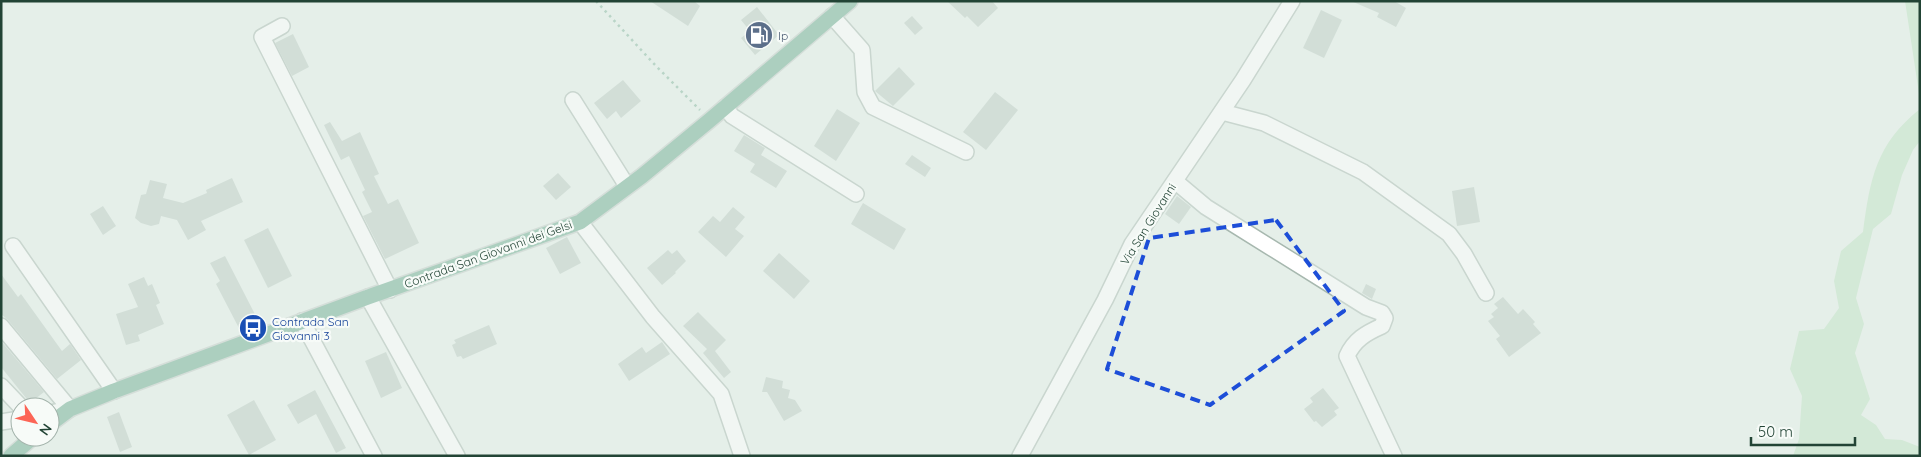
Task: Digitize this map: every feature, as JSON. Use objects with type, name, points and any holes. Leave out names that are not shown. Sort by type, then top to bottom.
[{"type":"main road","name":"Contrada San Giovanni dei Gelsi","points":[[60,417],[70,410],[114,391],[368,297],[580,222],[726,107],[850,1]]},
{"type":"main road","points":[[11,456],[21,447]]},
{"type":"street","name":"Via San Giovanni","points":[[1020,456],[1105,300],[1132,244],[1222,112],[1292,1]]},
{"type":"street","points":[[832,16],[862,50],[865,92],[873,107],[966,152]]},
{"type":"street","points":[[282,26],[262,37],[390,290]]},
{"type":"street","points":[[573,100],[627,186]]},
{"type":"street","points":[[726,107],[732,116],[856,194]]},
{"type":"street","points":[[1222,112],[1264,123],[1363,172],[1449,234],[1464,254],[1486,293]]},
{"type":"street","points":[[1175,181],[1206,207],[1366,307],[1382,313],[1385,318],[1382,326],[1368,332],[1352,345],[1347,356],[1394,456]]},
{"type":"street","points":[[580,222],[654,317],[721,394],[742,456]]},
{"type":"street","points":[[13,246],[114,391]]},
{"type":"street","points":[[368,297],[458,456]]},
{"type":"street","points":[[302,321],[374,456]]},
{"type":"street","points":[[1,326],[70,410]]},
{"type":"street","points":[[1,386],[11,397]]},
{"type":"street","name":"Contrada San Giovanni dei Gelsi","points":[[60,412],[70,410]]},
{"type":"path","points":[[596,1],[656,66],[710,120]]},
{"type":"highlighted area","points":[[1276,220],[1344,311],[1210,405],[1107,369],[1149,238]]},
{"type":"green space","points":[[1905,1],[1920,1],[1920,100]]},
{"type":"green space","points":[[1920,109],[1920,141],[1913,150],[1902,175],[1891,214],[1873,229],[1856,298],[1864,324],[1855,353],[1870,399],[1861,415],[1876,425],[1885,439],[1902,440],[1920,447],[1918,456],[1793,456],[1799,439],[1802,396],[1790,369],[1799,331],[1824,329],[1839,308],[1834,281],[1841,251],[1863,232],[1873,179],[1884,149],[1905,122]]},
{"type":"building","points":[[650,1],[694,1],[700,6],[688,26]]},
{"type":"building","points":[[947,1],[992,1],[998,8],[978,27]]},
{"type":"building","points":[[1351,1],[1394,1],[1406,8],[1396,27],[1377,17],[1379,13]]},
{"type":"building","points":[[757,7],[779,35],[755,55],[741,38],[750,31],[741,20]]},
{"type":"building","points":[[1321,10],[1342,20],[1324,58],[1303,48]]},
{"type":"building","points":[[912,16],[923,28],[915,35],[904,23]]},
{"type":"building","points":[[293,34],[309,67],[292,76],[275,43]]},
{"type":"building","points":[[899,67],[915,84],[893,106],[875,91]]},
{"type":"building","points":[[623,80],[641,101],[621,118],[616,111],[607,119],[594,103]]},
{"type":"building","points":[[995,92],[1018,110],[986,150],[963,132]]},
{"type":"building","points":[[837,109],[860,123],[836,161],[814,146]]},
{"type":"building","points":[[330,122],[342,141],[360,132],[379,174],[374,176],[388,204],[398,199],[419,243],[385,259],[363,216],[372,212],[362,192],[365,190],[349,156],[341,160],[324,125]]},
{"type":"building","points":[[744,135],[765,148],[761,155],[787,171],[776,188],[750,172],[755,164],[734,151]]},
{"type":"building","points":[[912,155],[931,168],[925,177],[905,164]]},
{"type":"building","points":[[558,173],[571,187],[556,200],[543,186]]},
{"type":"building","points":[[232,178],[243,202],[201,221],[206,230],[188,240],[177,220],[161,216],[159,224],[151,226],[141,223],[135,218],[141,195],[146,194],[150,180],[167,184],[163,198],[183,203],[207,193],[206,190]]},
{"type":"building","points":[[1474,187],[1480,222],[1457,226],[1452,191]]},
{"type":"building","points":[[1177,196],[1191,207],[1179,224],[1165,214]]},
{"type":"building","points":[[863,203],[906,229],[894,250],[851,224]]},
{"type":"building","points":[[103,206],[116,226],[103,235],[90,214]]},
{"type":"building","points":[[733,207],[745,217],[735,229],[744,236],[726,257],[698,232],[713,216],[720,222]]},
{"type":"building","points":[[268,228],[292,276],[268,288],[244,240]]},
{"type":"building","points":[[567,237],[581,263],[560,274],[546,248]]},
{"type":"building","points":[[668,250],[672,254],[677,250],[686,261],[662,285],[647,268]]},
{"type":"building","points":[[779,253],[810,281],[794,299],[763,271]]},
{"type":"building","points":[[225,256],[259,322],[241,332],[216,284],[220,281],[210,263]]},
{"type":"building","points":[[1,274],[18,297],[21,294],[62,351],[70,344],[81,360],[57,379],[1,314]]},
{"type":"building","points":[[144,277],[148,286],[152,284],[160,303],[156,305],[164,324],[138,335],[140,341],[126,345],[116,314],[138,307],[128,284]]},
{"type":"building","points":[[1366,284],[1376,289],[1372,299],[1362,293]]},
{"type":"building","points":[[1503,297],[1518,314],[1523,309],[1535,322],[1533,324],[1541,333],[1509,357],[1496,339],[1500,336],[1488,321],[1494,317],[1491,314],[1498,308],[1494,304]]},
{"type":"building","points":[[698,312],[726,340],[715,351],[731,372],[724,378],[703,353],[707,349],[683,326]]},
{"type":"building","points":[[489,325],[497,344],[463,359],[461,356],[457,357],[452,345],[456,343],[454,340]]},
{"type":"building","points":[[1,341],[44,392],[38,397],[25,397],[1,367]]},
{"type":"building","points":[[662,342],[670,354],[629,381],[618,364],[642,347],[646,353]]},
{"type":"building","points":[[386,352],[402,388],[381,398],[365,361]]},
{"type":"building","points":[[766,377],[783,381],[782,388],[790,390],[788,398],[795,400],[802,411],[784,421],[767,392],[762,392]]},
{"type":"building","points":[[1323,388],[1339,408],[1334,411],[1337,415],[1322,427],[1316,421],[1314,422],[1304,409],[1313,402],[1310,398]]},
{"type":"building","points":[[315,390],[346,448],[336,453],[316,414],[298,424],[287,405]]},
{"type":"building","points":[[254,400],[276,440],[249,455],[227,415]]},
{"type":"building","points":[[119,412],[132,447],[120,452],[107,417]]},
{"type":"place","name":"Ip","points":[[759,35]]},
{"type":"place","name":"Contrada San Giovanni 3","points":[[253,328]]}]
